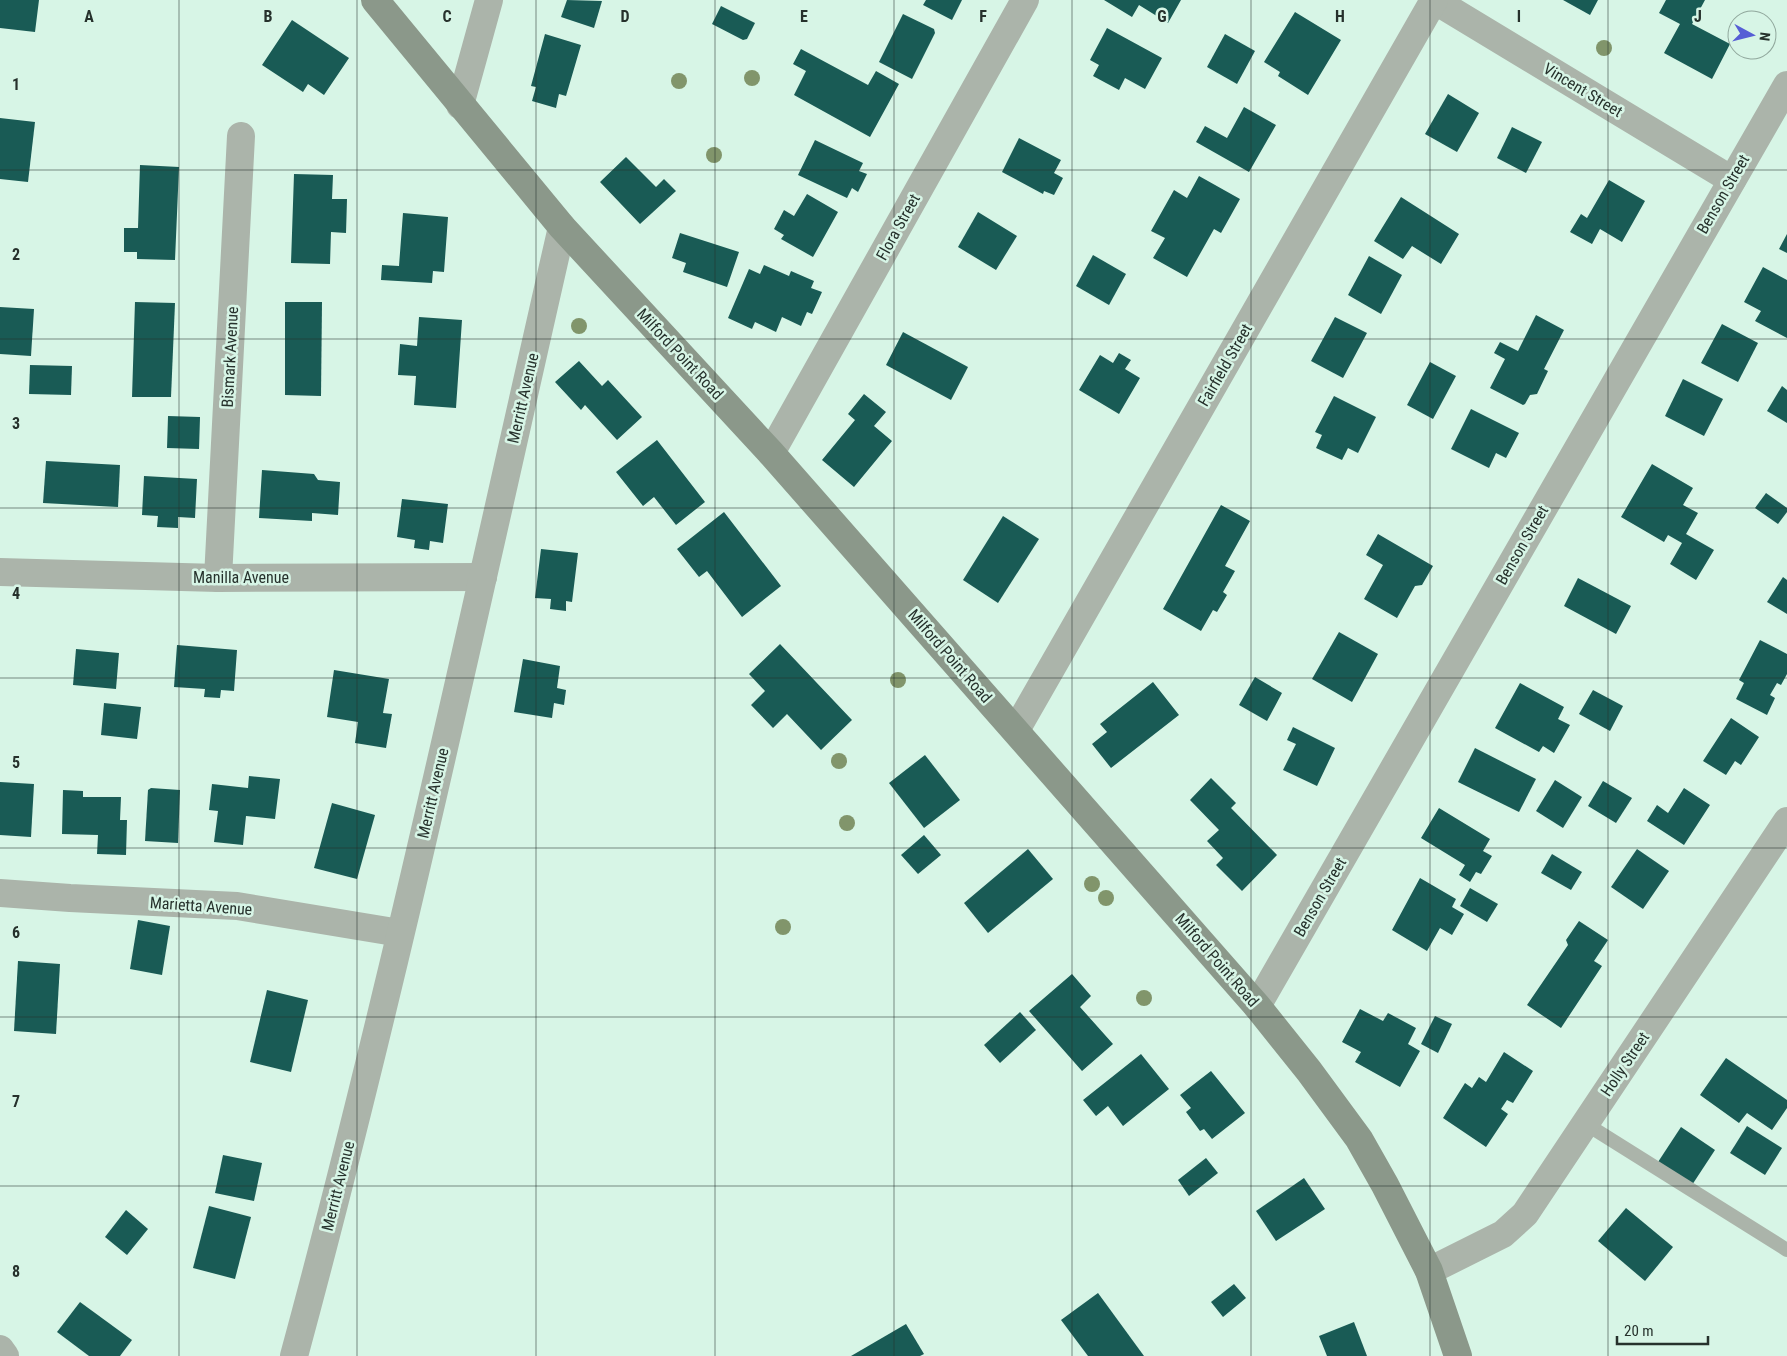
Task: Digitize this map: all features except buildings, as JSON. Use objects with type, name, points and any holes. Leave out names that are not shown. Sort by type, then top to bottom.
[{"type":"main road","name":"Milford Point Road","points":[[375,0],[562,227],[771,453],[1257,1006],[1324,1090],[1359,1139],[1429,1271],[1458,1356]]},
{"type":"street","points":[[460,105],[489,0]]},
{"type":"street","name":"Flora Street","points":[[771,453],[1025,0]]},
{"type":"street","name":"Vincent Street","points":[[1434,0],[1732,180]]},
{"type":"street","name":"Fairfield Street","points":[[1016,730],[1434,0]]},
{"type":"street","name":"Benson Street","points":[[1257,1006],[1787,85]]},
{"type":"street","name":"Bismark Avenue","points":[[218,578],[241,136]]},
{"type":"street","name":"Merritt Avenue","points":[[294,1356],[400,933],[562,227]]},
{"type":"street","name":"Manilla Avenue","points":[[0,572],[218,578],[483,577]]},
{"type":"street","name":"Holly Street","points":[[1429,1271],[1503,1234],[1525,1214],[1787,821]]},
{"type":"street","name":"Marietta Avenue","points":[[0,893],[237,906],[400,933]]},
{"type":"street","points":[[0,1349],[5,1356]]},
{"type":"lane","points":[[1586,1124],[1787,1250]]}]
